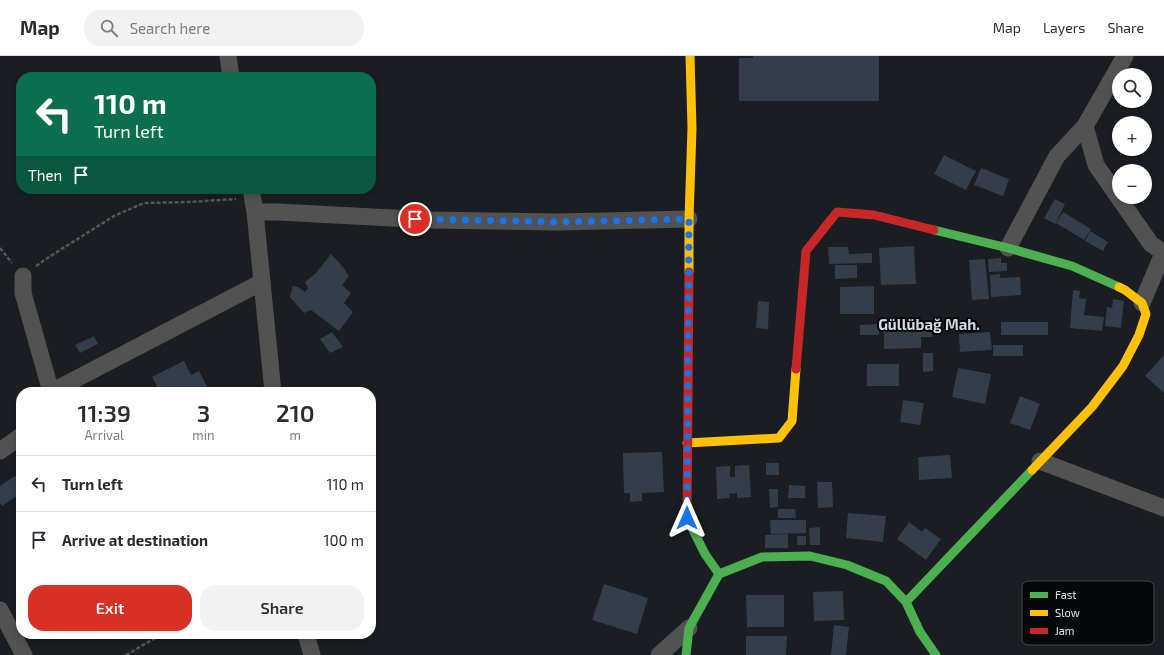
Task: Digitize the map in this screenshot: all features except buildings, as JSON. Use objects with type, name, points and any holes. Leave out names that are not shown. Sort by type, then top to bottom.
[{"type":"street","points":[[228,56],[230,72]]},
{"type":"street","points":[[690,56],[692,128],[689,219],[687,518],[705,554],[719,574]]},
{"type":"street","points":[[1008,248],[1057,156],[1085,126],[1125,56]]},
{"type":"street","points":[[1085,126],[1096,165],[1151,244],[1164,252],[1142,303]]},
{"type":"street","points":[[252,200],[278,212],[430,220],[544,222],[689,219]]},
{"type":"street","points":[[252,200],[272,387]]},
{"type":"street","points":[[687,443],[779,438],[792,421],[806,251],[838,212],[874,215],[1008,248],[1072,266],[1125,290],[1142,303],[1146,314],[1139,335],[1123,366],[1092,407],[906,602]]},
{"type":"street","points":[[23,276],[23,293],[50,387]]},
{"type":"street","points":[[61,387],[262,282]]},
{"type":"street","points":[[0,451],[16,440]]},
{"type":"street","points":[[1040,461],[1164,508]]},
{"type":"street","points":[[659,655],[689,628],[719,574],[762,557],[810,556],[848,565],[886,581],[906,602],[920,632],[936,655]]},
{"type":"street","points":[[0,610],[24,655]]},
{"type":"street","points":[[686,655],[689,628]]},
{"type":"street","points":[[307,639],[312,655]]},
{"type":"path","points":[[0,248],[23,276],[49,257],[114,216],[144,203],[252,200]]},
{"type":"path","points":[[126,655],[153,639]]},
{"type":"traffic: fast","points":[[934,230],[1008,248],[1072,266],[1119,287]]},
{"type":"traffic: fast","points":[[906,602],[1032,470]]},
{"type":"traffic: fast","points":[[691,526],[705,554],[719,574]]},
{"type":"traffic: fast","points":[[686,655],[689,628],[719,574],[762,557],[810,556],[847,565],[886,581],[906,602],[920,632],[936,655]]},
{"type":"traffic: slow","points":[[689,272],[692,128],[690,56]]},
{"type":"traffic: slow","points":[[1032,470],[1092,407],[1123,366],[1139,335],[1146,314],[1142,303],[1119,287]]},
{"type":"traffic: slow","points":[[687,443],[779,438],[792,421],[796,369]]},
{"type":"traffic: jam","points":[[796,369],[806,251],[837,212],[874,215],[934,230]]},
{"type":"traffic: jam","points":[[689,272],[687,518],[691,526]]},
{"type":"district","name":"Güllübağ Mah.","points":[[929,324]]},
{"type":"route","points":[[415,219],[559,222],[689,219],[687,518]]}]
